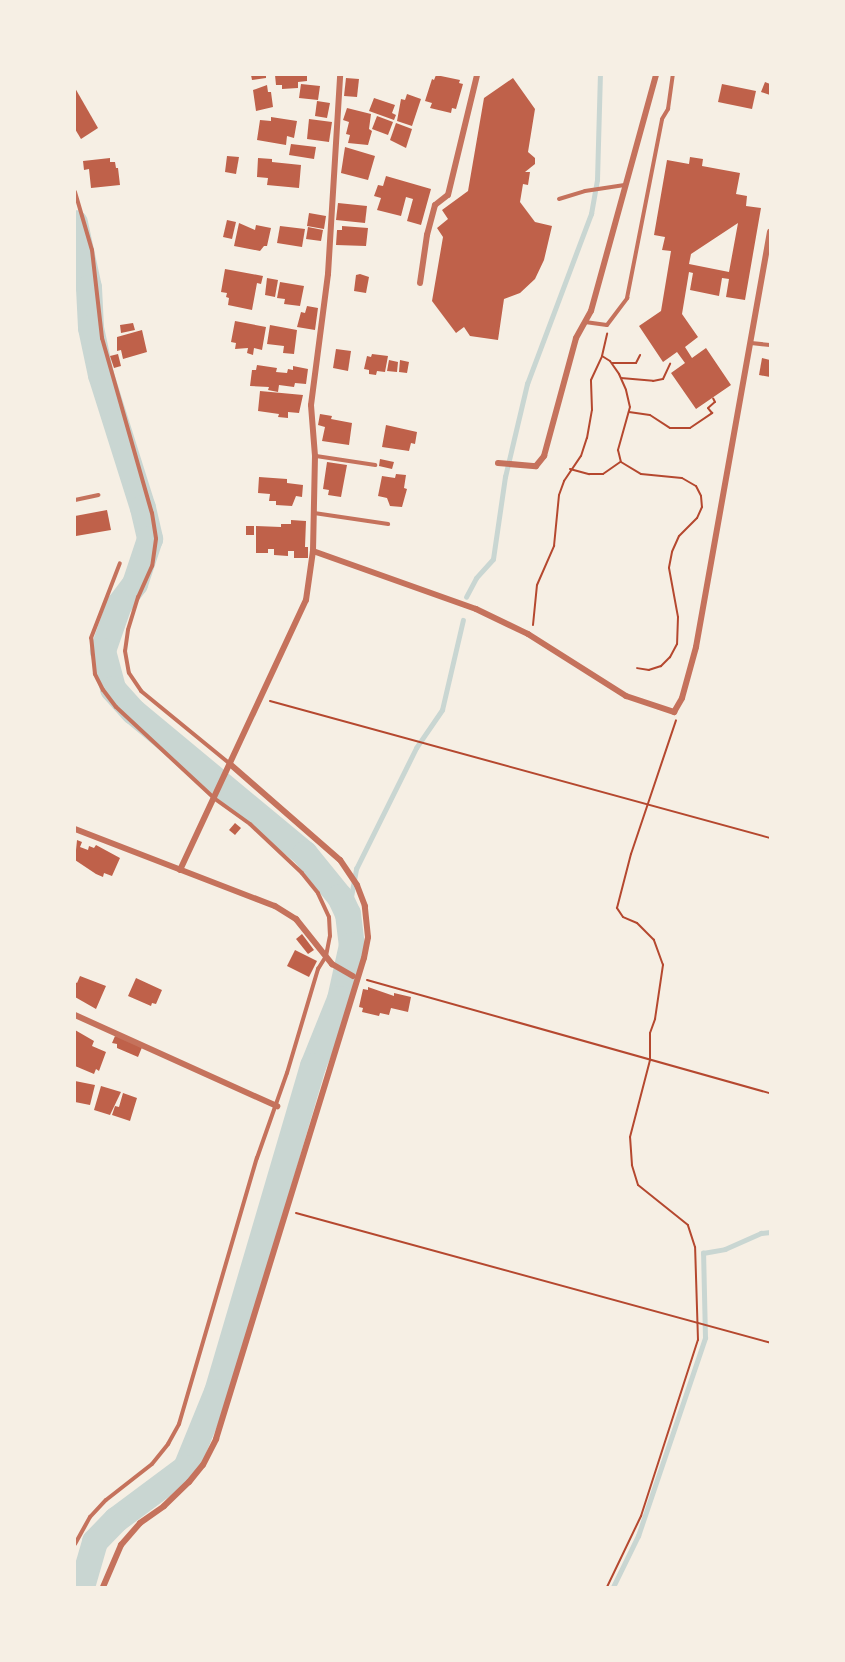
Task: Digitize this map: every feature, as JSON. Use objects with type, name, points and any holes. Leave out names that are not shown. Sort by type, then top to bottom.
[{"type":"street","points":[[180,870],[306,600],[313,551],[314,513],[315,456],[311,405],[328,274],[340,75]]},
{"type":"street","points":[[420,283],[427,235],[435,205],[448,195],[477,75]]},
{"type":"street","points":[[498,463],[536,466],[543,456],[576,338],[591,311],[656,75]]},
{"type":"street","points":[[313,551],[476,609],[528,634],[626,696],[674,712],[682,698],[696,647],[770,232]]},
{"type":"street","points":[[103,1587],[121,1545],[140,1523],[164,1506],[189,1482],[203,1465],[216,1439],[269,1262],[287,1211],[368,937],[365,906],[357,885],[340,860],[229,766]]},
{"type":"street","points":[[75,829],[275,906],[296,919],[332,964],[355,977]]},
{"type":"street","points":[[75,1015],[277,1106]]},
{"type":"lane","points":[[585,322],[607,325],[627,298],[662,119],[668,109],[673,75]]},
{"type":"lane","points":[[559,199],[585,191],[627,185]]},
{"type":"lane","points":[[75,192],[92,250],[102,338],[152,513],[156,539],[152,567],[138,597],[128,630],[125,651],[129,674],[141,691],[229,766]]},
{"type":"lane","points":[[751,343],[770,345]]},
{"type":"lane","points":[[315,456],[375,465]]},
{"type":"lane","points":[[75,500],[98,495]]},
{"type":"lane","points":[[314,513],[388,524]]},
{"type":"lane","points":[[75,1544],[90,1518],[106,1500],[152,1464],[168,1444],[179,1424],[257,1158],[277,1106],[318,969],[326,956],[330,936],[329,917],[318,893],[302,873],[250,824],[214,796],[116,707],[95,674],[92,638],[120,563]]},
{"type":"path","points":[[528,634],[534,618],[537,585],[555,546],[559,495],[587,438],[592,410],[591,380],[602,356],[607,325]]},
{"type":"path","points":[[612,363],[636,363],[640,355]]},
{"type":"path","points":[[602,356],[612,363],[626,390],[629,412],[618,450],[621,462],[641,474],[682,478],[696,486],[702,507],[697,518],[679,536],[672,552],[669,568],[678,616],[677,644],[670,657],[661,666],[649,670],[637,668]]},
{"type":"path","points":[[621,378],[637,382],[663,379],[670,364]]},
{"type":"path","points":[[629,412],[650,415],[670,428],[690,428],[712,412],[708,408],[716,402],[713,398]]},
{"type":"path","points":[[570,470],[603,474],[621,462]]},
{"type":"path","points":[[261,698],[770,838]]},
{"type":"path","points":[[607,1587],[645,1507],[694,1355],[698,1324],[695,1247],[688,1225],[638,1185],[632,1165],[630,1137],[650,1060],[650,1033],[656,1019],[663,964],[654,940],[637,923],[623,917],[617,908],[647,804],[677,723],[674,712]]},
{"type":"path","points":[[355,977],[770,1093]]},
{"type":"path","points":[[287,1211],[770,1343]]},
{"type":"building","points":[[251,75],[266,75],[266,78],[252,80]]},
{"type":"building","points":[[275,75],[307,75],[307,81],[298,82],[298,88],[282,89],[282,85],[276,85]]},
{"type":"building","points":[[436,75],[460,80],[459,83],[463,84],[456,109],[452,108],[451,113],[430,108],[432,103],[425,101],[432,79],[434,80]]},
{"type":"building","points":[[346,78],[359,79],[357,97],[344,96]]},
{"type":"building","points":[[513,78],[535,109],[528,152],[535,158],[535,164],[525,172],[530,172],[528,185],[523,184],[520,202],[535,222],[552,226],[544,260],[535,279],[520,293],[504,299],[498,340],[470,336],[464,327],[456,333],[432,301],[443,237],[437,228],[448,219],[442,210],[468,191],[484,98]]},
{"type":"building","points":[[765,82],[770,84],[770,95],[761,92]]},
{"type":"building","points":[[301,84],[320,86],[318,100],[299,98]]},
{"type":"building","points":[[722,84],[756,91],[752,109],[718,102]]},
{"type":"building","points":[[267,85],[268,92],[271,92],[273,107],[256,111],[253,90]]},
{"type":"building","points":[[75,88],[98,128],[81,139],[75,129]]},
{"type":"building","points":[[407,94],[421,99],[412,126],[397,121],[401,99],[405,100]]},
{"type":"building","points":[[374,98],[395,105],[392,113],[396,115],[394,120],[369,111]]},
{"type":"building","points":[[317,101],[330,103],[327,118],[315,116]]},
{"type":"building","points":[[347,108],[371,114],[369,129],[372,131],[368,145],[348,143],[350,135],[346,134],[349,122],[343,120]]},
{"type":"building","points":[[377,116],[393,122],[388,135],[372,129]]},
{"type":"building","points":[[271,117],[297,121],[294,138],[287,136],[286,145],[257,140],[260,120],[271,121]]},
{"type":"building","points":[[309,119],[332,122],[329,142],[307,139]]},
{"type":"building","points":[[396,123],[412,129],[406,148],[390,140]]},
{"type":"building","points":[[291,144],[316,147],[314,159],[289,155]]},
{"type":"building","points":[[345,147],[375,156],[368,180],[341,173]]},
{"type":"building","points":[[227,156],[239,157],[236,174],[225,172]]},
{"type":"building","points":[[690,157],[703,159],[702,166],[740,173],[736,194],[747,196],[746,206],[761,208],[745,300],[726,297],[729,279],[722,278],[719,296],[690,290],[693,273],[689,272],[682,314],[698,337],[685,347],[692,358],[706,348],[731,385],[696,409],[671,373],[685,363],[677,352],[663,362],[639,326],[661,311],[671,251],[662,250],[665,237],[654,235],[667,160],[689,164]],"holes":[[[738,223],[729,272],[689,264],[691,254]]]},
{"type":"building","points":[[110,158],[110,162],[115,162],[118,168],[120,185],[91,188],[89,169],[84,170],[83,161]]},
{"type":"building","points":[[258,158],[301,165],[299,188],[267,185],[268,178],[257,177]]},
{"type":"building","points":[[386,176],[431,189],[421,225],[407,221],[413,199],[406,197],[401,216],[377,210],[381,198],[374,196],[378,185],[383,186]]},
{"type":"building","points":[[338,203],[367,206],[365,223],[336,220]]},
{"type":"building","points":[[309,213],[326,216],[324,229],[307,226]]},
{"type":"building","points":[[227,220],[236,222],[232,239],[223,237]]},
{"type":"building","points":[[239,223],[255,230],[256,225],[271,228],[267,246],[260,251],[234,246]]},
{"type":"building","points":[[280,226],[305,229],[302,247],[277,243]]},
{"type":"building","points":[[342,226],[368,228],[366,246],[336,245],[337,230],[342,230]]},
{"type":"building","points":[[308,227],[323,230],[321,241],[306,239]]},
{"type":"building","points":[[225,269],[263,276],[261,284],[257,283],[252,310],[228,305],[227,293],[221,292]]},
{"type":"building","points":[[356,275],[369,277],[366,293],[354,291]]},
{"type":"building","points":[[267,278],[278,280],[275,297],[265,295]]},
{"type":"building","points":[[280,282],[304,286],[300,306],[284,304],[285,299],[277,298]]},
{"type":"building","points":[[307,306],[318,308],[315,330],[297,327],[301,312],[305,313]]},
{"type":"building","points":[[235,321],[266,327],[262,350],[254,348],[253,355],[247,353],[248,348],[235,349],[236,343],[231,342]]},
{"type":"building","points":[[133,323],[135,330],[121,333],[120,325]]},
{"type":"building","points":[[270,325],[297,330],[294,354],[283,353],[284,346],[267,344]]},
{"type":"building","points":[[142,330],[147,352],[123,359],[121,350],[117,351],[117,337]]},
{"type":"building","points":[[336,349],[351,351],[348,371],[333,368]]},
{"type":"building","points":[[118,354],[121,366],[114,368],[110,356]]},
{"type":"building","points":[[372,354],[388,356],[385,372],[377,371],[376,375],[369,374],[369,370],[364,369],[367,356],[371,357]]},
{"type":"building","points":[[762,358],[770,360],[770,377],[759,375]]},
{"type":"building","points":[[389,360],[398,362],[397,372],[387,371]]},
{"type":"building","points":[[400,360],[409,362],[407,373],[399,372]]},
{"type":"building","points":[[257,365],[277,368],[276,372],[287,373],[288,369],[293,370],[293,366],[308,369],[306,384],[295,383],[294,387],[279,385],[278,392],[268,390],[269,387],[250,386],[252,370],[256,370]]},
{"type":"building","points":[[260,391],[303,395],[299,413],[288,412],[288,418],[278,417],[279,414],[258,411]]},
{"type":"building","points":[[320,414],[332,416],[331,419],[352,423],[349,445],[322,441],[325,427],[318,425]]},
{"type":"building","points":[[386,425],[417,432],[415,444],[411,443],[409,451],[382,447]]},
{"type":"building","points":[[380,459],[394,462],[392,469],[379,466]]},
{"type":"building","points":[[327,462],[347,465],[341,497],[328,495],[329,490],[323,489]]},
{"type":"building","points":[[396,474],[406,475],[404,488],[407,489],[402,507],[390,506],[387,498],[378,496],[382,476],[395,478]]},
{"type":"building","points":[[259,477],[287,479],[287,483],[303,485],[302,497],[296,496],[292,506],[276,505],[276,501],[269,501],[270,494],[258,493]]},
{"type":"building","points":[[107,510],[111,530],[76,536],[75,516]]},
{"type":"building","points":[[291,520],[306,521],[305,547],[308,547],[308,558],[294,558],[294,551],[288,551],[288,556],[274,555],[274,549],[268,549],[268,553],[256,553],[256,526],[281,527],[281,524],[291,524]]},
{"type":"building","points":[[246,526],[254,526],[254,535],[246,535]]},
{"type":"building","points":[[235,823],[241,828],[235,835],[229,830]]},
{"type":"building","points":[[77,840],[82,842],[80,847],[88,850],[89,846],[94,848],[96,845],[120,858],[112,876],[104,873],[103,877],[96,874],[75,860]]},
{"type":"building","points":[[302,934],[314,950],[308,954],[296,939]]},
{"type":"building","points":[[295,950],[317,961],[309,977],[287,966]]},
{"type":"building","points":[[80,976],[106,986],[96,1009],[75,997],[75,982],[77,983]]},
{"type":"building","points":[[136,978],[162,990],[156,1004],[152,1003],[151,1006],[128,996]]},
{"type":"building","points":[[368,987],[394,996],[394,993],[411,997],[408,1012],[391,1008],[389,1015],[380,1013],[379,1016],[362,1012],[363,1008],[359,1007],[363,989],[368,990]]},
{"type":"building","points":[[75,1030],[94,1041],[92,1046],[106,1052],[99,1071],[96,1069],[94,1074],[75,1066]]},
{"type":"building","points":[[115,1036],[143,1045],[138,1057],[117,1048],[117,1044],[112,1043]]},
{"type":"building","points":[[75,1081],[95,1085],[90,1105],[75,1102]]},
{"type":"building","points":[[101,1086],[121,1092],[110,1115],[94,1110]]},
{"type":"building","points":[[123,1093],[137,1098],[130,1121],[112,1115],[115,1106],[119,1107]]},
{"type":"waterway","points":[[466,597],[476,578],[493,559],[505,477],[527,384],[591,214],[597,180],[600,75]]},
{"type":"waterway","points":[[75,223],[89,288],[91,328],[101,375],[143,508],[150,539],[135,584],[119,605],[103,651],[113,689],[134,712],[305,854],[340,897],[348,914],[352,945],[340,999],[313,1066],[217,1392],[186,1468],[116,1520],[95,1542],[82,1587]]},
{"type":"waterway","points":[[348,914],[356,869],[416,748],[442,710],[463,620]]},
{"type":"waterway","points":[[613,1587],[638,1536],[705,1338],[703,1253],[725,1249],[761,1233],[770,1232]]}]
